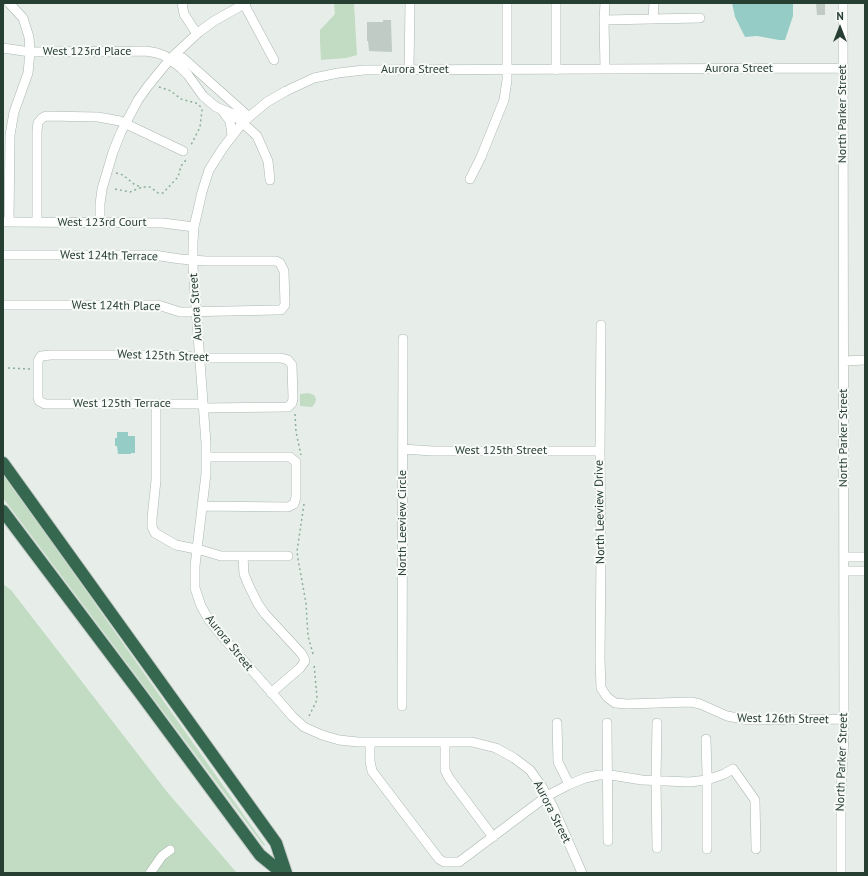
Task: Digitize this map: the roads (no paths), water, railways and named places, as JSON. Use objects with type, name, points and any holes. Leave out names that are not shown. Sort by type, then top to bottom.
[{"type":"highway","points":[[3,463],[276,843],[286,873]]},
{"type":"highway","points":[[3,511],[260,856],[282,873]]},
{"type":"street","points":[[6,222],[10,135],[14,112],[28,73],[30,52],[29,37],[23,18],[9,3]]},
{"type":"street","points":[[182,3],[184,14],[197,34]]},
{"type":"street","points":[[409,70],[410,3]]},
{"type":"street","points":[[470,179],[481,157],[504,100],[507,86],[507,3]]},
{"type":"street","points":[[556,3],[556,70]]},
{"type":"street","points":[[605,3],[605,69]]},
{"type":"street","points":[[653,19],[654,3]]},
{"type":"street","name":"North Parker Street","points":[[841,873],[841,794],[844,763],[842,3]]},
{"type":"street","points":[[100,223],[100,204],[106,174],[113,152],[126,123],[148,86],[170,59],[197,34],[214,21],[245,4],[274,60]]},
{"type":"street","points":[[604,20],[700,18]]},
{"type":"street","name":"West 123rd Place","points":[[3,48],[30,52],[146,51],[157,53],[170,59],[188,75],[203,96],[221,109],[246,119]]},
{"type":"street","name":"West 123rd Place","points":[[170,59],[184,58],[246,119]]},
{"type":"street","name":"Aurora Street","points":[[582,873],[542,787],[530,770],[514,758],[496,748],[472,742],[370,742],[339,740],[322,735],[304,727],[292,717],[221,635],[209,620],[201,606],[195,588],[195,566],[206,474],[206,457],[193,260],[194,227],[209,170],[232,135],[246,119],[267,102],[286,90],[320,77],[357,70],[843,68]]},
{"type":"street","points":[[221,109],[230,121],[232,135]]},
{"type":"street","points":[[37,222],[37,131],[38,123],[46,116],[98,117],[116,120],[126,123],[183,151]]},
{"type":"street","points":[[246,119],[263,148],[268,161],[270,180]]},
{"type":"street","name":"West 123rd Court","points":[[6,222],[163,223],[194,227]]},
{"type":"street","name":"West 124th Terrace","points":[[3,255],[154,255],[193,260],[276,261],[280,263],[283,268]]},
{"type":"street","name":"West 124th Place","points":[[3,306],[158,305],[180,312],[281,310],[285,305],[283,268]]},
{"type":"street","name":"North Leeview Drive","points":[[601,325],[600,659],[601,688],[607,697]]},
{"type":"street","name":"North Leeview Circle","points":[[402,706],[403,339]]},
{"type":"street","name":"West 125th Street","points":[[42,403],[39,401],[38,397],[38,362],[41,356],[177,355],[200,358],[286,359],[292,367],[293,399],[290,404]]},
{"type":"street","points":[[844,361],[865,360]]},
{"type":"street","name":"West 125th Terrace","points":[[42,403],[53,405],[156,404],[285,408],[290,404]]},
{"type":"street","points":[[156,404],[156,480],[152,526],[154,533],[176,545],[221,556],[288,556]]},
{"type":"street","name":"West 125th Street","points":[[403,449],[432,451],[600,451]]},
{"type":"street","points":[[202,506],[288,507],[296,501],[296,462],[290,457],[206,457]]},
{"type":"street","points":[[243,556],[244,574],[258,604],[265,614],[301,652],[305,661],[300,668],[271,693]]},
{"type":"street","points":[[844,557],[865,557]]},
{"type":"street","points":[[844,572],[865,571]]},
{"type":"street","name":"West 126th Street","points":[[607,697],[615,703],[627,704],[691,702],[700,704],[736,719],[844,719]]},
{"type":"street","points":[[557,722],[558,762],[569,784]]},
{"type":"street","points":[[607,723],[608,842]]},
{"type":"street","points":[[657,723],[657,848]]},
{"type":"street","points":[[706,739],[708,779],[706,849]]},
{"type":"street","points":[[370,742],[370,761],[372,771],[439,859],[444,862],[459,862],[547,796],[569,784],[585,778],[608,775],[656,781],[690,782],[708,779],[724,774],[733,769],[755,800],[756,849]]},
{"type":"street","points":[[445,742],[445,770],[449,778],[493,837]]},
{"type":"street","points":[[150,873],[162,856],[170,850]]},
{"type":"water","points":[[732,3],[793,3],[793,16],[785,40],[757,36],[745,37],[735,17]]},
{"type":"water","points":[[117,432],[128,432],[128,436],[135,436],[135,453],[118,454],[117,446],[115,446]]}]
